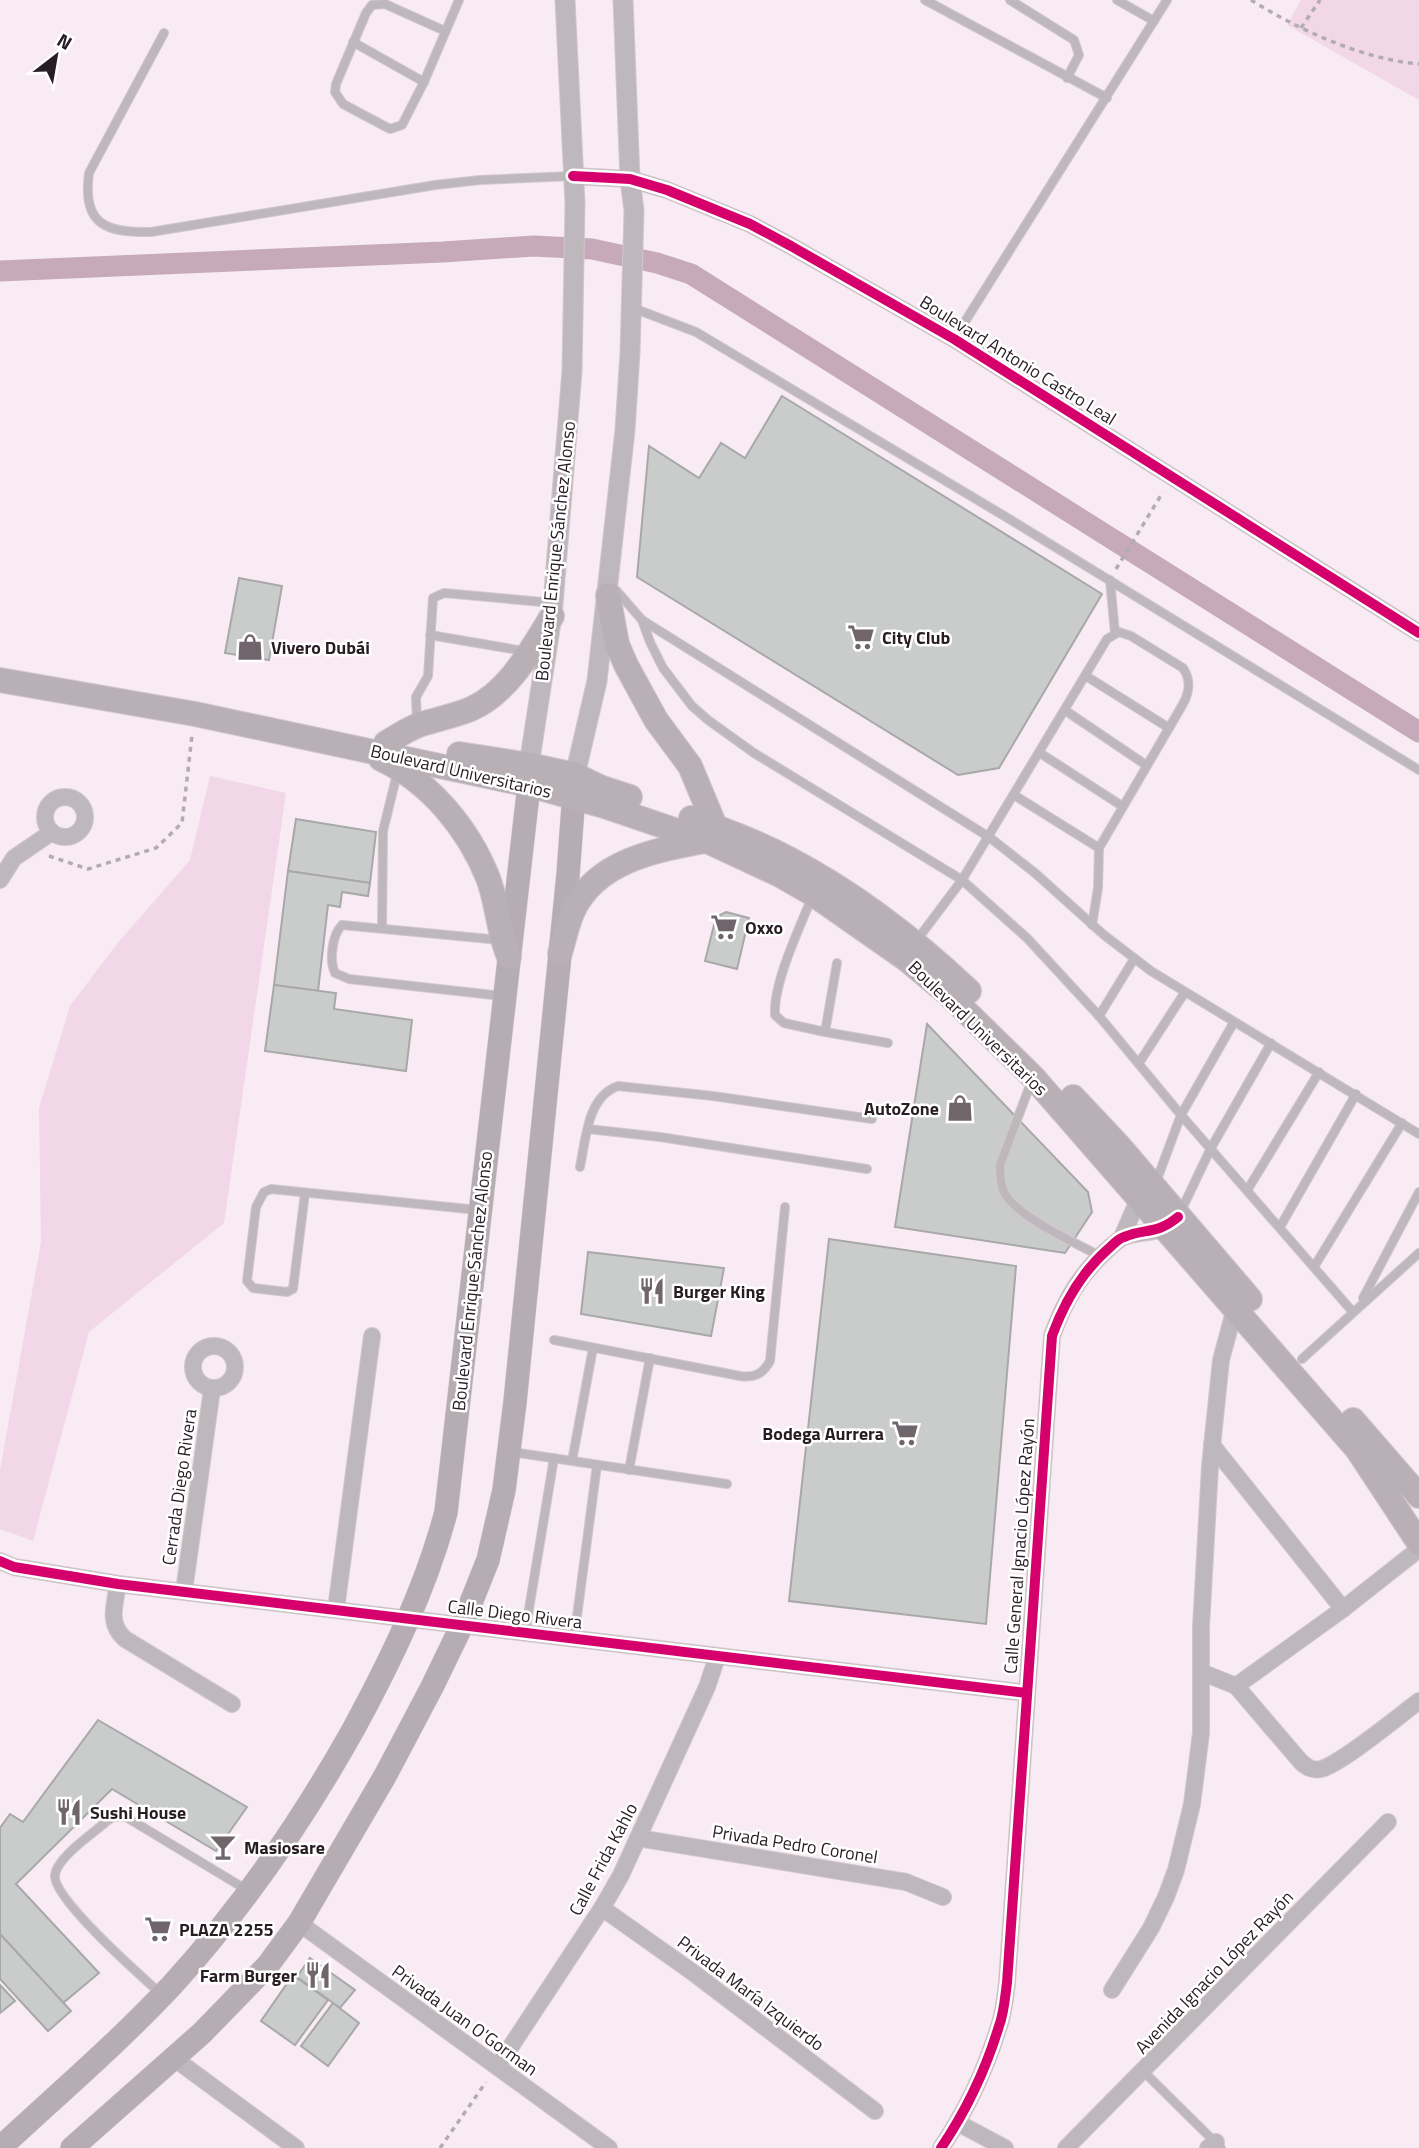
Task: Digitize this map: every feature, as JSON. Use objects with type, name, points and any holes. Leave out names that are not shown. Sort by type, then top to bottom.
[{"type":"main road","points":[[560,953],[574,910],[605,875],[622,864],[659,849],[711,834],[690,766],[656,720],[626,665],[617,643],[608,589]]},
{"type":"main road","points":[[386,743],[417,725],[474,708],[497,691],[538,654],[553,610]]},
{"type":"main road","name":"Boulevard Universitarios","points":[[0,679],[352,746],[529,775]]},
{"type":"main road","name":"Boulevard Universitarios","points":[[0,679],[386,743],[575,786],[602,788],[711,834],[790,859],[856,899],[915,943],[1027,1048],[1120,1147],[1146,1193]]},
{"type":"main road","points":[[352,746],[399,767],[428,790],[460,826],[488,879],[505,948]]},
{"type":"main road","name":"Boulevard Enrique Sánchez Alonso","points":[[0,2148],[162,1995],[220,1930],[249,1891],[316,1794],[378,1685],[434,1558],[446,1512],[505,996],[505,948],[529,775]]},
{"type":"main road","points":[[72,2148],[175,2059],[268,1965],[299,1923],[391,1765],[462,1625],[488,1560],[504,1490],[509,1451],[575,786]]},
{"type":"main road","name":"Boulevard Universitarios","points":[[711,834],[813,894],[906,959],[947,993],[1146,1193],[1235,1308],[1364,1444],[1419,1496]]},
{"type":"main road","name":"Boulevard Universitarios","points":[[1171,1223],[1302,1359],[1364,1444],[1419,1543]]},
{"type":"street","name":"Boulevard Enrique Sánchez Alonso","points":[[553,610],[572,371],[575,267],[575,203],[565,0]]},
{"type":"street","points":[[575,786],[597,681],[625,430],[630,353],[634,211],[630,179],[623,0]]},
{"type":"street","name":"Boulevard Antonio Castro Leal","points":[[573,176],[630,179],[667,190],[750,224],[954,339],[1419,633]]},
{"type":"street","name":"Boulevard Enrique Sánchez Alonso","points":[[529,775],[538,654]]},
{"type":"street","points":[[0,880],[7,857],[52,832]]},
{"type":"street","points":[[1122,1237],[1146,1193]]},
{"type":"street","points":[[1122,1237],[1171,1223]]},
{"type":"street","name":"Calle General Ignacio López Rayón","points":[[958,2123],[1000,2024],[1007,1983],[1051,1345],[1066,1301],[1074,1287],[1100,1256],[1122,1237]]},
{"type":"street","points":[[1112,1990],[1151,1928],[1176,1870],[1192,1804],[1201,1733],[1206,1528],[1212,1445],[1221,1360],[1235,1308]]},
{"type":"street","points":[[336,1609],[372,1336]]},
{"type":"street","name":"Cerrada Diego Rivera","points":[[184,1591],[212,1389]]},
{"type":"street","points":[[1212,1445],[1343,1609]]},
{"type":"street","points":[[1236,1686],[1343,1609],[1419,1549]]},
{"type":"street","name":"Calle Diego Rivera","points":[[0,1561],[14,1567],[118,1584],[1027,1693]]},
{"type":"street","points":[[118,1584],[113,1622],[116,1631],[232,1704]]},
{"type":"street","name":"Calle Frida Kahlo","points":[[498,2066],[602,1908],[639,1838],[708,1687],[717,1657]]},
{"type":"street","points":[[1201,1672],[1236,1686],[1301,1762],[1317,1770],[1338,1760],[1419,1701]]},
{"type":"street","name":"Avenida Ignacio López Rayón","points":[[1066,2148],[1388,1822]]},
{"type":"street","name":"Privada Pedro Coronel","points":[[639,1838],[906,1882],[943,1897]]},
{"type":"street","name":"Privada María Izquierdo","points":[[602,1908],[695,1974],[875,2111]]},
{"type":"street","name":"Privada Juan O'Gorman","points":[[299,1923],[609,2148]]},
{"type":"street","points":[[175,2059],[296,2148]]},
{"type":"street","points":[[941,2148],[958,2123],[1005,2148]]},
{"type":"lane","points":[[444,31],[385,4],[372,5],[353,42],[335,93],[343,104],[382,126],[390,129],[402,125],[424,82],[459,0]]},
{"type":"lane","points":[[925,0],[1107,98]]},
{"type":"lane","points":[[1010,0],[1074,40],[1079,55],[1067,78]]},
{"type":"lane","points":[[1117,0],[1154,21]]},
{"type":"lane","points":[[954,339],[1167,0]]},
{"type":"lane","points":[[164,33],[89,173],[86,192],[89,210],[102,225],[124,233],[151,232],[435,184],[573,176]]},
{"type":"lane","points":[[353,42],[424,82]]},
{"type":"lane","points":[[630,307],[696,332],[1110,580],[1419,770]]},
{"type":"lane","points":[[1110,580],[1115,633]]},
{"type":"lane","points":[[608,589],[642,620],[989,837],[1134,959],[1419,1133]]},
{"type":"lane","points":[[417,725],[416,697],[428,676],[433,598],[444,593],[553,610]]},
{"type":"lane","points":[[642,620],[663,668],[692,706],[708,720],[754,753],[962,880],[1027,938],[1099,1016],[1181,1115],[1352,1311]]},
{"type":"lane","points":[[915,943],[962,880],[1107,639],[1119,632],[1131,636],[1185,672],[1189,687],[1187,696],[1099,848],[1097,901],[1092,925]]},
{"type":"lane","points":[[430,635],[538,654]]},
{"type":"lane","points":[[1086,676],[1169,728]]},
{"type":"lane","points":[[1066,711],[1146,765]]},
{"type":"lane","points":[[1040,753],[1122,806]]},
{"type":"lane","points":[[382,928],[383,831],[399,767]]},
{"type":"lane","points":[[1014,795],[1099,848]]},
{"type":"lane","points":[[813,894],[774,1003],[775,1015],[784,1023],[888,1043]]},
{"type":"lane","points":[[505,948],[347,924],[338,928],[332,967],[335,973],[349,979],[505,996]]},
{"type":"lane","points":[[1099,1016],[1134,959]]},
{"type":"lane","points":[[825,1032],[837,963]]},
{"type":"lane","points":[[1139,1063],[1185,992]]},
{"type":"lane","points":[[1146,1193],[1181,1115],[1234,1022]]},
{"type":"lane","points":[[1171,1223],[1271,1043]]},
{"type":"lane","points":[[1248,1189],[1319,1072]]},
{"type":"lane","points":[[1033,1077],[1000,1165],[1000,1180],[1004,1193],[1012,1203],[1034,1219],[1100,1256]]},
{"type":"lane","points":[[580,1167],[595,1106],[611,1089],[627,1086],[872,1119]]},
{"type":"lane","points":[[1280,1227],[1356,1094]]},
{"type":"lane","points":[[1314,1267],[1402,1123]]},
{"type":"lane","points":[[588,1129],[660,1137],[867,1169]]},
{"type":"lane","points":[[305,1193],[293,1289],[287,1292],[253,1288],[247,1281],[259,1199],[264,1192],[271,1189],[480,1210]]},
{"type":"lane","points":[[1361,1304],[1419,1192]]},
{"type":"lane","points":[[554,1340],[755,1377],[764,1370],[769,1361],[785,1207]]},
{"type":"lane","points":[[1302,1359],[1419,1253]]},
{"type":"lane","points":[[572,1461],[593,1348]]},
{"type":"lane","points":[[629,1470],[650,1358]]},
{"type":"lane","points":[[509,1451],[727,1484]]},
{"type":"lane","points":[[525,1633],[554,1458]]},
{"type":"lane","points":[[574,1639],[597,1465]]},
{"type":"lane","points":[[162,1995],[64,1898],[55,1882],[55,1874],[65,1858],[107,1821],[113,1817],[126,1817],[249,1891]]},
{"type":"lane","points":[[1143,2071],[1215,2146]]},
{"type":"path","points":[[1251,0],[1317,36],[1399,62],[1419,64]]},
{"type":"path","points":[[1301,28],[1320,0]]},
{"type":"path","points":[[1121,562],[1153,508]]},
{"type":"path","points":[[29,847],[29,850],[88,869],[156,848],[182,823],[195,714]]},
{"type":"path","points":[[440,2148],[498,2066]]},
{"type":"shaded area","points":[[1301,0],[1419,0],[1419,100],[1287,25]]},
{"type":"shaded area","points":[[210,776],[286,793],[224,1223],[89,1332],[33,1541],[0,1529],[0,1470],[41,1242],[39,1108],[70,1006],[116,945],[190,860]]},
{"type":"building","points":[[782,396],[1102,594],[999,768],[958,775],[637,577],[649,446],[699,478],[721,443],[745,458]]},
{"type":"building","points":[[239,578],[282,586],[269,660],[225,653]]},
{"type":"building","points":[[296,819],[376,832],[370,883],[288,871]]},
{"type":"building","points":[[288,871],[370,883],[368,896],[342,892],[340,907],[328,905],[318,991],[274,985]]},
{"type":"building","points":[[726,912],[749,918],[737,969],[705,961],[716,917]]},
{"type":"building","points":[[274,985],[336,993],[334,1009],[412,1020],[406,1071],[265,1051]]},
{"type":"building","name":"AutoZone","points":[[927,1024],[1088,1192],[1092,1212],[1065,1253],[895,1227]]},
{"type":"building","name":"Bodega Aurrera","points":[[829,1239],[1016,1266],[986,1624],[789,1601]]},
{"type":"building","name":"Burger King","points":[[588,1252],[724,1268],[711,1336],[581,1314]]},
{"type":"building","points":[[98,1720],[247,1807],[216,1851],[112,1789],[16,1884],[99,1973],[63,2003],[0,1934],[0,1828],[10,1814],[23,1822]]},
{"type":"building","points":[[0,1934],[71,2011],[48,2031],[0,1979]]},
{"type":"building","points":[[310,1958],[355,1990],[340,2008],[297,1977]]},
{"type":"building","points":[[293,1975],[328,2000],[295,2045],[261,2021]]},
{"type":"building","points":[[0,1985],[15,2001],[0,2013]]},
{"type":"building","points":[[333,2003],[359,2023],[328,2066],[301,2046]]},
{"type":"waterway","points":[[0,271],[534,246],[592,249],[657,263],[691,274],[1419,732]]},
{"type":"cycle path","points":[[573,176],[630,179],[667,190],[750,224],[791,246],[954,339],[1419,633]]},
{"type":"cycle path","points":[[941,2148],[982,2074],[1001,2021],[1005,1999],[1052,1336],[1074,1290],[1107,1250],[1121,1238],[1157,1229],[1178,1217]]},
{"type":"cycle path","points":[[0,1561],[14,1567],[118,1584],[1027,1693]]},
{"type":"place","name":"City Club","points":[[861,637]]},
{"type":"place","name":"Vivero Dubái","points":[[250,647]]},
{"type":"place","name":"Oxxo","points":[[724,927]]},
{"type":"place","name":"AutoZone","points":[[960,1108]]},
{"type":"place","name":"Burger King","points":[[652,1291]]},
{"type":"place","name":"Bodega Aurrera","points":[[905,1433]]},
{"type":"place","name":"Sushi House","points":[[69,1812]]},
{"type":"place","name":"Masiosare","points":[[223,1847]]},
{"type":"place","name":"PLAZA 2255","points":[[158,1929]]},
{"type":"place","name":"Farm Burger","points":[[318,1975]]}]
